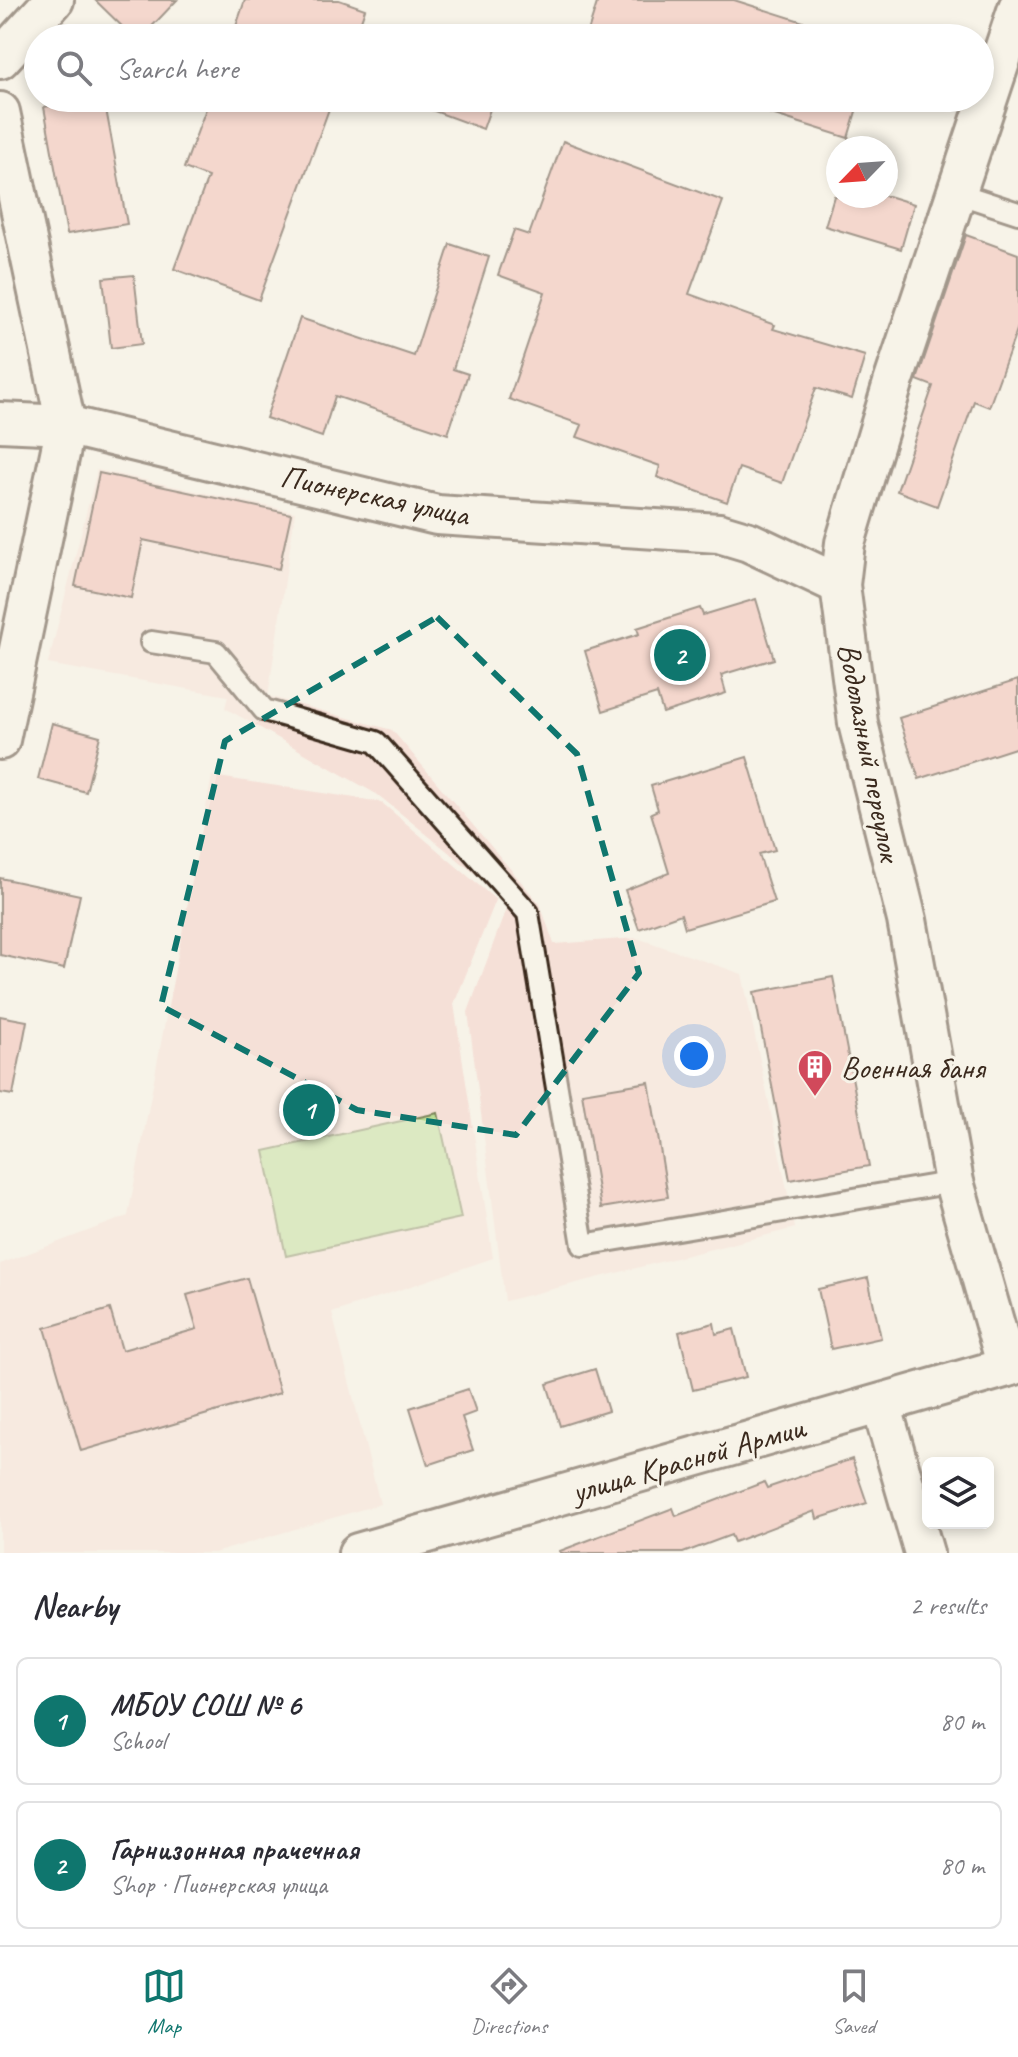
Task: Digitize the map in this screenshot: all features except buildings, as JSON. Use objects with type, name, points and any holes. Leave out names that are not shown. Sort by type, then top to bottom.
[{"type":"street","points":[[32,24],[54,0]]},
{"type":"street","name":"Водолазный переулок","points":[[994,81],[1018,8]]},
{"type":"street","points":[[0,59],[24,33]]},
{"type":"street","points":[[0,112],[66,425],[0,740]]},
{"type":"street","name":"Водолазный переулок","points":[[984,112],[893,383],[845,543],[840,585],[858,723],[907,920],[954,1182],[1012,1365]]},
{"type":"street","name":"Пионерская улица","points":[[0,422],[66,425],[437,515],[719,533],[749,542],[840,585]]},
{"type":"street","name":"улица Красной Армии","points":[[358,1553],[1012,1365]]},
{"type":"street","points":[[881,1404],[924,1553]]},
{"type":"lane","points":[[957,193],[1018,213]]},
{"type":"lane","points":[[151,642],[216,652],[264,710],[376,742],[528,913],[583,1245],[954,1182]]},
{"type":"highlighted area","points":[[437,617],[577,754],[639,973],[516,1135],[357,1110],[161,1006],[225,741]]},
{"type":"shaded area","points":[[97,470],[295,512],[268,696],[392,730],[540,904],[554,944],[637,938],[742,974],[795,1228],[505,1301],[468,1012],[509,901],[378,795],[225,708],[228,696],[48,664]]},
{"type":"shaded area","points":[[212,776],[381,802],[496,900],[454,1004],[493,1258],[332,1313],[380,1504],[214,1553],[0,1553],[0,1264],[128,1216]]},
{"type":"green space","points":[[438,1113],[461,1218],[286,1256],[264,1151]]},
{"type":"place","name":"Гарнизонная прачечная","points":[[680,655]]},
{"type":"place","name":"Военная баня","points":[[815,1098]]},
{"type":"place","name":"МБОУ СОШ № 6","points":[[309,1110]]}]
